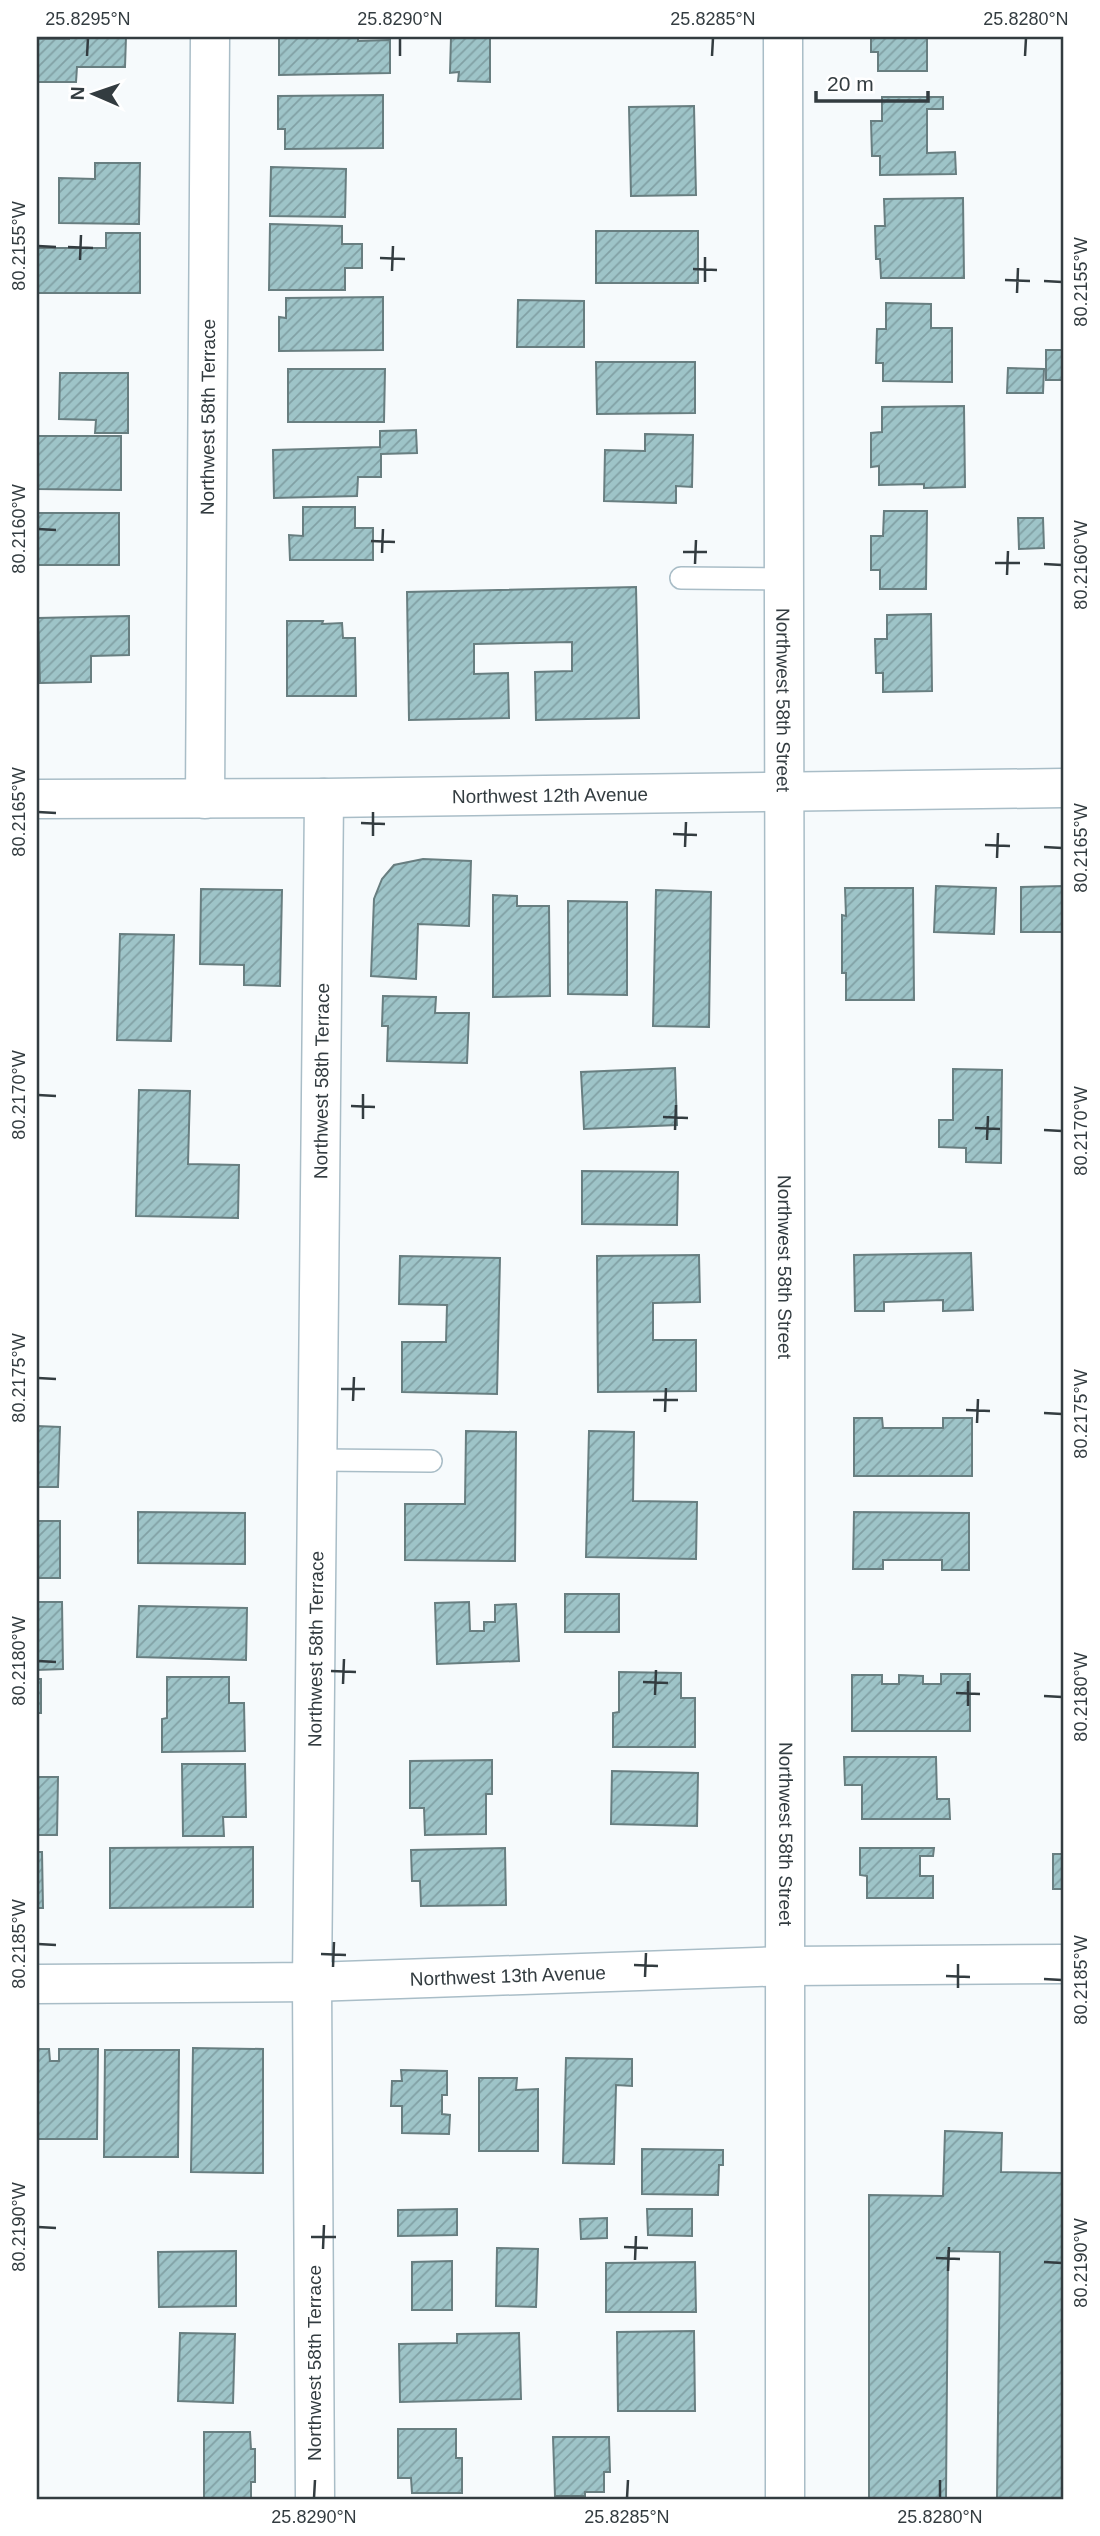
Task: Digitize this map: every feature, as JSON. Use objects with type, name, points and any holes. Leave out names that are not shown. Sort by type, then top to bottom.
[{"type":"street","name":"Northwest 58th Terrace","points":[[205,799],[211,37]]},
{"type":"street","name":"Northwest 58th Street","points":[[783,37],[782,792],[788,1966],[785,2499]]},
{"type":"street","name":"Northwest 12th Avenue","points":[[37,799],[1063,788]]},
{"type":"street","name":"Northwest 58th Terrace","points":[[315,2499],[312,1982],[324,798]]},
{"type":"street","name":"Northwest 13th Avenue","points":[[37,1984],[312,1982],[788,1966],[1063,1964]]},
{"type":"lane","points":[[681,578],[782,579]]},
{"type":"lane","points":[[318,1460],[431,1461]]},
{"type":"building","points":[[126,37],[125,67],[77,67],[76,82],[37,82],[37,39]]},
{"type":"building","points":[[279,37],[358,37],[358,41],[390,40],[390,73],[279,75]]},
{"type":"building","points":[[451,37],[490,37],[490,82],[458,81],[459,72],[450,73]]},
{"type":"building","points":[[871,37],[927,37],[927,71],[878,71],[878,52],[871,52]]},
{"type":"building","points":[[383,95],[383,148],[285,149],[285,129],[278,129],[278,96]]},
{"type":"building","points":[[882,97],[943,97],[943,109],[927,109],[927,153],[955,152],[956,174],[880,175],[880,156],[872,156],[871,121],[882,121]]},
{"type":"building","points":[[694,106],[696,195],[631,196],[629,107]]},
{"type":"building","points":[[95,163],[140,163],[139,224],[59,223],[59,178],[95,179]]},
{"type":"building","points":[[271,167],[346,169],[345,217],[270,216]]},
{"type":"building","points":[[963,198],[964,278],[881,278],[880,259],[876,259],[875,226],[885,226],[884,199]]},
{"type":"building","points":[[270,224],[342,226],[342,244],[362,244],[362,268],[345,268],[345,290],[269,290]]},
{"type":"building","points":[[596,231],[698,231],[698,283],[596,283]]},
{"type":"building","points":[[106,233],[140,233],[140,293],[37,293],[37,248],[106,248]]},
{"type":"building","points":[[383,297],[383,350],[279,351],[279,317],[286,318],[286,298]]},
{"type":"building","points":[[518,300],[584,301],[584,347],[517,347]]},
{"type":"building","points":[[886,303],[931,304],[931,328],[952,328],[952,382],[883,381],[883,363],[876,363],[877,329],[886,329]]},
{"type":"building","points":[[1046,350],[1063,350],[1063,380],[1046,380]]},
{"type":"building","points":[[596,362],[695,362],[695,413],[597,414]]},
{"type":"building","points":[[1008,368],[1044,369],[1043,393],[1007,393]]},
{"type":"building","points":[[288,369],[385,369],[384,422],[288,422]]},
{"type":"building","points":[[60,373],[128,373],[128,433],[95,433],[96,420],[59,419]]},
{"type":"building","points":[[964,406],[965,487],[879,485],[879,466],[871,467],[871,433],[882,432],[882,407]]},
{"type":"building","points":[[416,430],[417,453],[381,454],[381,477],[358,477],[357,496],[274,498],[273,450],[380,447],[380,431]]},
{"type":"building","points":[[645,434],[693,435],[692,487],[676,486],[676,503],[604,501],[605,450],[645,451]]},
{"type":"building","points":[[37,436],[121,436],[121,490],[37,489]]},
{"type":"building","points":[[303,507],[355,507],[355,528],[373,528],[373,560],[290,560],[289,535],[303,536]]},
{"type":"building","points":[[884,511],[927,511],[926,589],[880,589],[880,570],[871,570],[871,536],[883,536]]},
{"type":"building","points":[[37,513],[119,513],[119,565],[37,565]]},
{"type":"building","points":[[1018,518],[1043,518],[1044,548],[1019,549]]},
{"type":"building","points":[[636,587],[639,718],[536,720],[535,672],[572,671],[572,642],[474,644],[474,674],[508,673],[509,718],[409,720],[407,592]]},
{"type":"building","points":[[931,614],[932,691],[883,692],[883,673],[876,673],[875,639],[887,639],[887,615]]},
{"type":"building","points":[[129,616],[129,655],[91,656],[91,682],[40,683],[38,618]]},
{"type":"building","points":[[287,621],[342,623],[343,638],[355,638],[356,696],[287,696]]},
{"type":"building","points":[[423,859],[471,861],[469,926],[418,924],[416,979],[371,976],[374,899],[382,879],[394,865]]},
{"type":"building","points":[[936,886],[996,888],[994,934],[934,932]]},
{"type":"building","points":[[1063,886],[1063,932],[1021,932],[1021,887]]},
{"type":"building","points":[[845,888],[913,888],[914,1000],[846,1000],[846,973],[842,973]]},
{"type":"building","points":[[201,889],[282,890],[280,986],[244,985],[244,965],[200,964]]},
{"type":"building","points":[[656,890],[711,892],[709,1027],[653,1026]]},
{"type":"building","points":[[493,895],[517,896],[517,906],[549,906],[550,996],[493,997]]},
{"type":"building","points":[[568,901],[627,902],[627,995],[568,994]]},
{"type":"building","points":[[120,934],[174,935],[171,1041],[117,1040]]},
{"type":"building","points":[[383,996],[436,997],[435,1013],[469,1013],[467,1063],[387,1061],[388,1026],[382,1026]]},
{"type":"building","points":[[675,1068],[677,1125],[584,1129],[581,1072]]},
{"type":"building","points":[[953,1069],[1002,1070],[1001,1163],[966,1162],[966,1148],[939,1147],[939,1120],[953,1120]]},
{"type":"building","points":[[139,1090],[190,1091],[188,1164],[239,1165],[238,1218],[136,1216]]},
{"type":"building","points":[[582,1171],[678,1172],[677,1225],[582,1224]]},
{"type":"building","points":[[971,1253],[973,1310],[943,1311],[943,1300],[884,1302],[884,1311],[855,1311],[854,1255]]},
{"type":"building","points":[[699,1255],[700,1302],[653,1303],[653,1340],[696,1340],[696,1391],[598,1392],[597,1256]]},
{"type":"building","points":[[400,1256],[500,1258],[497,1394],[402,1392],[402,1342],[446,1342],[447,1305],[399,1304]]},
{"type":"building","points":[[854,1418],[882,1418],[883,1428],[943,1428],[943,1418],[972,1418],[972,1476],[854,1476]]},
{"type":"building","points":[[37,1426],[60,1427],[58,1487],[37,1487]]},
{"type":"building","points":[[466,1431],[516,1432],[515,1561],[405,1560],[405,1504],[465,1504]]},
{"type":"building","points":[[589,1431],[634,1432],[633,1501],[697,1502],[696,1559],[586,1557]]},
{"type":"building","points":[[138,1512],[245,1513],[245,1564],[138,1563]]},
{"type":"building","points":[[854,1512],[969,1513],[969,1570],[942,1570],[942,1560],[883,1560],[883,1569],[853,1569]]},
{"type":"building","points":[[37,1521],[60,1521],[60,1578],[37,1578]]},
{"type":"building","points":[[565,1594],[619,1594],[619,1632],[565,1632]]},
{"type":"building","points":[[37,1602],[62,1602],[63,1669],[37,1670]]},
{"type":"building","points":[[469,1602],[470,1631],[484,1631],[484,1622],[495,1622],[495,1605],[516,1604],[519,1661],[437,1664],[435,1603]]},
{"type":"building","points":[[139,1606],[247,1608],[246,1660],[137,1657]]},
{"type":"building","points":[[619,1672],[681,1673],[681,1698],[695,1698],[695,1747],[613,1747],[613,1713],[619,1712]]},
{"type":"building","points":[[941,1674],[970,1674],[970,1731],[852,1731],[852,1675],[882,1675],[882,1684],[899,1684],[899,1675],[923,1676],[923,1684],[941,1684]]},
{"type":"building","points":[[167,1677],[229,1677],[229,1703],[244,1703],[245,1751],[162,1752],[162,1719],[167,1718]]},
{"type":"building","points":[[37,1679],[41,1679],[41,1713],[37,1713]]},
{"type":"building","points":[[844,1757],[936,1757],[937,1799],[949,1799],[950,1819],[862,1819],[862,1785],[845,1785]]},
{"type":"building","points":[[492,1760],[492,1794],[486,1794],[486,1834],[425,1835],[424,1808],[410,1808],[410,1761]]},
{"type":"building","points":[[182,1764],[245,1764],[246,1817],[223,1817],[224,1836],[183,1836]]},
{"type":"building","points":[[612,1771],[698,1773],[697,1826],[611,1824]]},
{"type":"building","points":[[37,1777],[58,1777],[57,1835],[37,1835]]},
{"type":"building","points":[[253,1847],[253,1907],[110,1908],[110,1848]]},
{"type":"building","points":[[505,1848],[506,1905],[421,1906],[420,1881],[412,1881],[411,1850]]},
{"type":"building","points":[[860,1848],[934,1848],[933,1856],[920,1856],[920,1876],[933,1876],[933,1898],[867,1898],[867,1876],[860,1875]]},
{"type":"building","points":[[37,1852],[42,1852],[43,1908],[37,1908]]},
{"type":"building","points":[[1053,1854],[1063,1854],[1063,1889],[1053,1889]]},
{"type":"building","points":[[193,2048],[263,2049],[263,2173],[191,2172]]},
{"type":"building","points":[[37,2049],[49,2049],[50,2061],[59,2061],[59,2049],[98,2049],[97,2139],[37,2139]]},
{"type":"building","points":[[105,2050],[179,2050],[178,2157],[104,2157]]},
{"type":"building","points":[[566,2058],[632,2059],[632,2086],[616,2085],[614,2164],[563,2163]]},
{"type":"building","points":[[401,2070],[447,2071],[447,2095],[442,2095],[442,2114],[450,2115],[449,2134],[402,2133],[402,2106],[391,2106],[392,2081],[402,2081]]},
{"type":"building","points":[[479,2078],[517,2078],[516,2090],[538,2089],[538,2151],[479,2151]]},
{"type":"building","points":[[945,2131],[1002,2133],[1001,2172],[1063,2173],[1063,2499],[997,2499],[1000,2252],[948,2251],[946,2499],[869,2499],[869,2195],[943,2196]]},
{"type":"building","points":[[642,2149],[723,2150],[723,2165],[719,2165],[718,2195],[642,2194]]},
{"type":"building","points":[[457,2209],[457,2235],[398,2236],[398,2210]]},
{"type":"building","points":[[647,2209],[692,2209],[692,2236],[648,2235]]},
{"type":"building","points":[[607,2218],[607,2238],[581,2239],[580,2219]]},
{"type":"building","points":[[497,2248],[538,2249],[536,2307],[496,2306]]},
{"type":"building","points":[[236,2251],[236,2306],[159,2307],[158,2252]]},
{"type":"building","points":[[452,2261],[452,2310],[412,2310],[412,2262]]},
{"type":"building","points":[[695,2262],[696,2312],[606,2312],[606,2263]]},
{"type":"building","points":[[694,2331],[695,2411],[618,2411],[617,2332]]},
{"type":"building","points":[[180,2333],[235,2334],[233,2403],[178,2401]]},
{"type":"building","points":[[519,2333],[521,2399],[400,2402],[399,2344],[457,2343],[457,2334]]},
{"type":"building","points":[[398,2429],[456,2429],[456,2458],[462,2458],[462,2493],[412,2493],[411,2478],[398,2478]]},
{"type":"building","points":[[204,2432],[250,2432],[251,2449],[255,2449],[255,2482],[251,2482],[251,2499],[204,2499]]},
{"type":"building","points":[[553,2437],[609,2437],[610,2472],[604,2472],[604,2492],[585,2492],[585,2496],[555,2496]]}]
